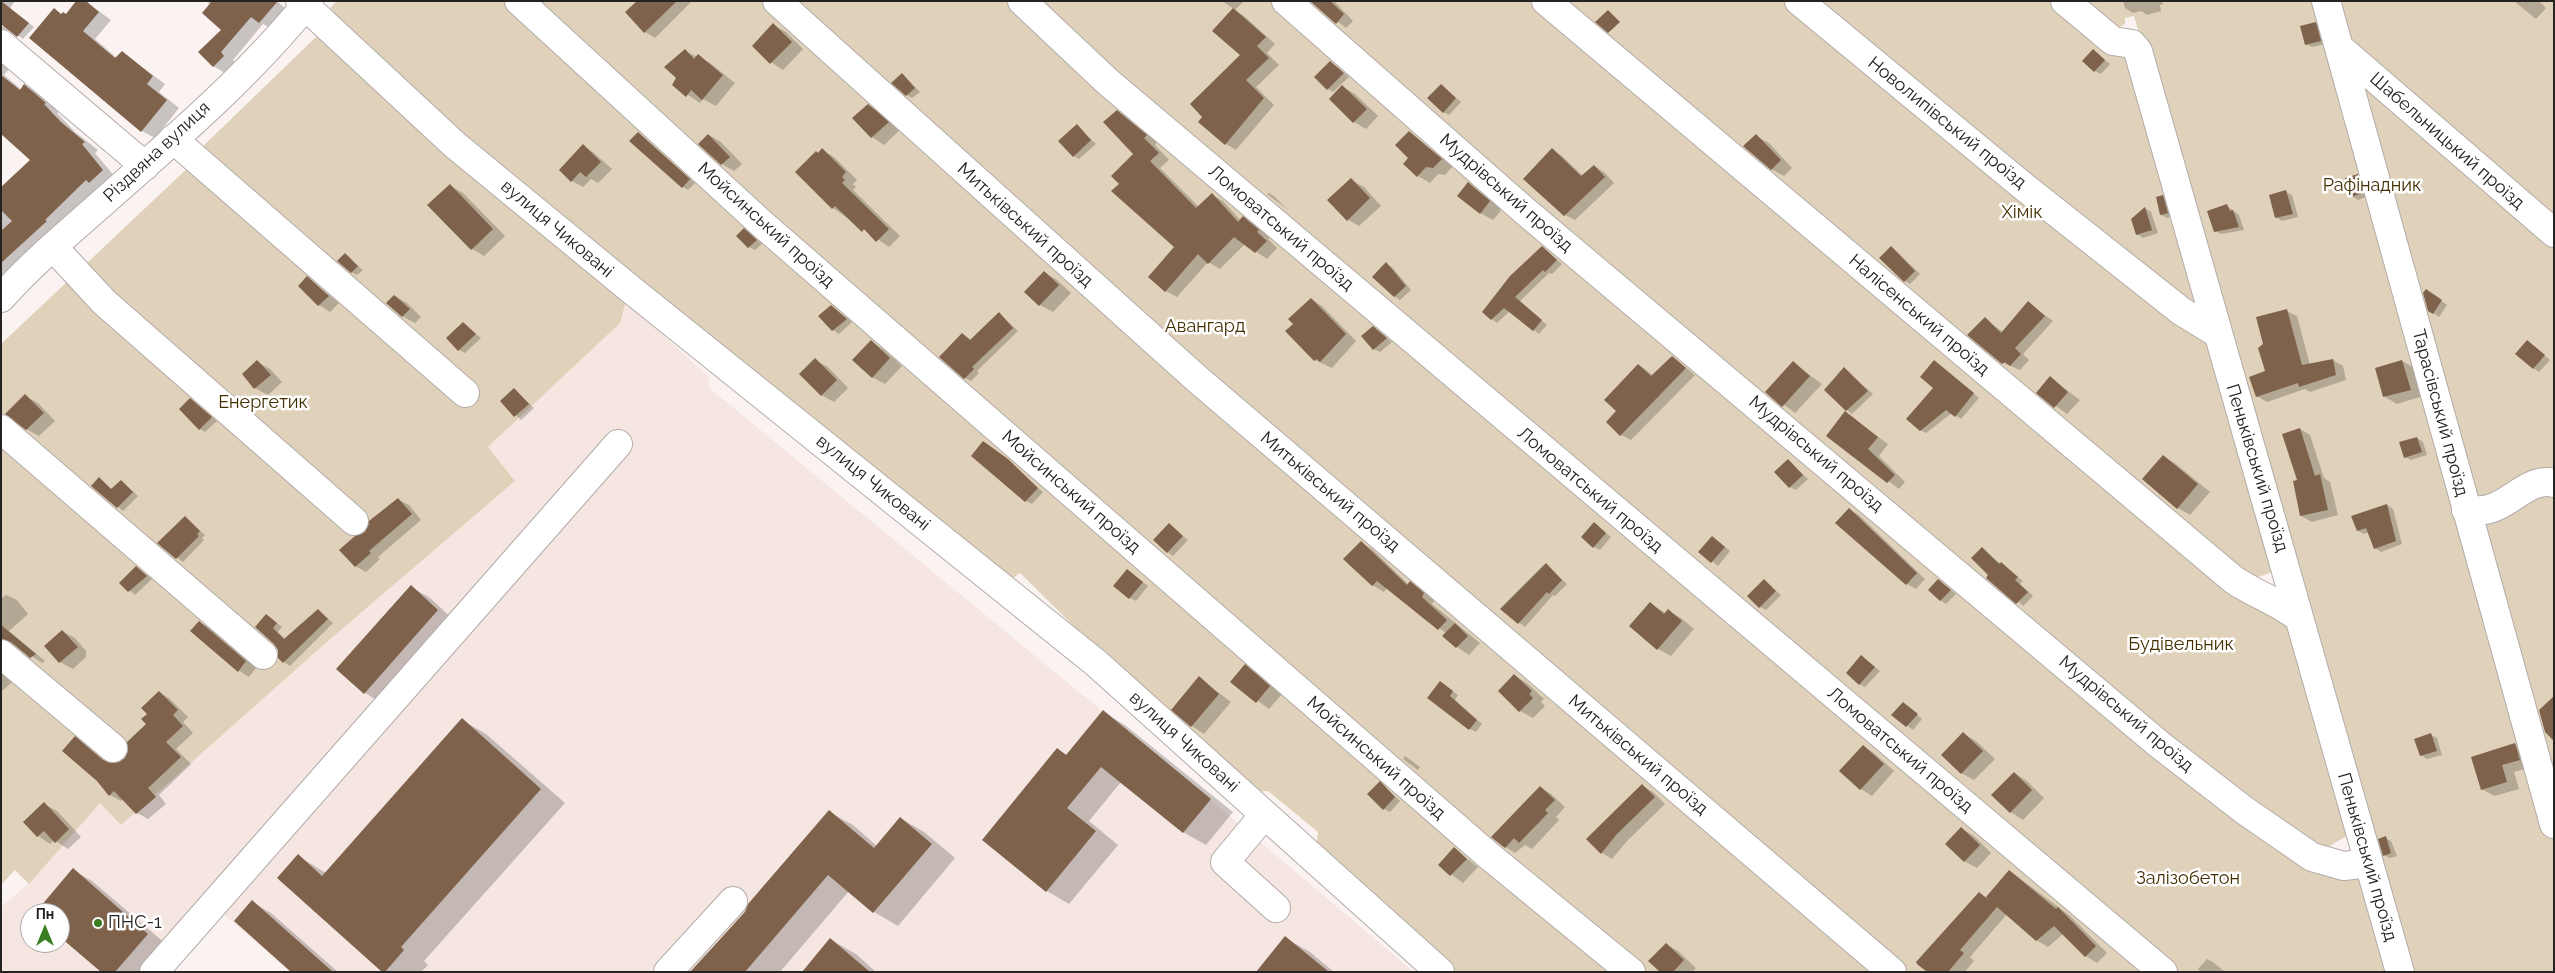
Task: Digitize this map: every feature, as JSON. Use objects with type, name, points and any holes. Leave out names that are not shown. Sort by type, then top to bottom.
[{"type":"street","name":"Мойсинський проїзд","points":[[519,1],[776,236],[1488,855],[1632,972]]},
{"type":"street","name":"Митьківський проїзд","points":[[777,1],[1196,378],[1892,972]]},
{"type":"street","name":"Ломоватський проїзд","points":[[1022,1],[1115,88],[2163,972]]},
{"type":"street","name":"Мудрівський проїзд","points":[[1286,1],[1526,212],[2080,675],[2160,745],[2244,810],[2312,857],[2344,866],[2368,863]]},
{"type":"street","name":"Налісенський проїзд","points":[[1546,1],[2234,580],[2258,596],[2272,599],[2299,618]]},
{"type":"street","name":"Новолипівський проїзд","points":[[1799,1],[2023,186],[2173,305],[2216,333]]},
{"type":"street","name":"Пеньківський проїзд","points":[[2065,1],[2113,41],[2132,44],[2138,51],[2216,333],[2284,559],[2299,618],[2400,972]]},
{"type":"street","name":"Тарасівський проїзд","points":[[2326,1],[2341,49],[2466,510],[2554,824]]},
{"type":"street","name":"Різдвяна вулиця","points":[[1,298],[53,247],[173,139],[275,41],[304,3]]},
{"type":"street","name":"вулиця Чиковані","points":[[304,3],[455,145],[641,298],[1096,663],[1440,972]]},
{"type":"street","points":[[1,44],[144,166]]},
{"type":"street","name":"Шабельницький проїзд","points":[[2341,49],[2554,233]]},
{"type":"street","points":[[173,139],[465,393]]},
{"type":"street","points":[[53,247],[104,302],[354,521]]},
{"type":"street","points":[[1,429],[263,655]]},
{"type":"street","points":[[154,972],[618,444]]},
{"type":"street","points":[[2466,510],[2485,511],[2497,507],[2532,486],[2554,483]]},
{"type":"street","points":[[1,654],[113,748]]},
{"type":"street","points":[[1264,815],[1225,862],[1276,908]]},
{"type":"street","points":[[668,972],[733,901]]},
{"type":"shaded area","points":[[626,301],[710,378],[708,387],[1219,807],[1414,972],[290,972],[210,902],[143,972],[1,972],[1,907],[29,883],[100,803],[121,825],[328,641],[515,481],[488,447],[619,323]]},
{"type":"green space","points":[[337,1],[2554,1],[2554,972],[2404,972],[2134,16],[2125,18],[2125,24],[2114,30],[2125,51],[2281,569],[2241,583],[2298,635],[2353,832],[2315,855],[2365,880],[2392,972],[1456,972],[1316,847],[1318,832],[1268,791],[1255,792],[1161,712],[1020,573],[1012,579],[981,553],[974,554],[961,537],[909,494],[530,199],[381,64],[330,8]]},
{"type":"green space","name":"Енергетик","points":[[317,36],[626,301],[620,323],[488,447],[515,481],[328,641],[121,825],[100,803],[29,884],[15,870],[1,885],[1,344],[193,163],[199,150]]},
{"type":"building","points":[[1,1],[29,23],[17,37],[1,24]]},
{"type":"building","points":[[76,1],[86,1],[99,12],[83,31],[115,58],[122,51],[153,76],[147,84],[167,100],[141,132],[29,38],[54,8],[61,14],[63,12],[66,14]]},
{"type":"building","points":[[212,1],[278,1],[259,23],[251,17],[221,52],[224,56],[213,67],[198,52],[221,30],[202,13]]},
{"type":"building","points":[[637,1],[677,1],[644,33],[625,12]]},
{"type":"building","points":[[1310,1],[1330,1],[1344,14],[1336,24]]},
{"type":"building","points":[[1233,8],[1266,37],[1257,46],[1269,58],[1246,80],[1264,98],[1225,145],[1198,122],[1202,117],[1190,104],[1240,55],[1212,31]]},
{"type":"building","points":[[1608,10],[1620,22],[1608,33],[1595,22]]},
{"type":"building","points":[[2316,22],[2321,41],[2305,45],[2300,26]]},
{"type":"building","points":[[773,23],[792,42],[770,64],[752,46]]},
{"type":"building","points":[[685,49],[694,59],[698,54],[723,75],[702,100],[691,90],[686,97],[672,85],[676,78],[664,67]]},
{"type":"building","points":[[2093,49],[2105,60],[2094,72],[2082,61]]},
{"type":"building","points":[[1330,61],[1344,73],[1327,90],[1314,77]]},
{"type":"building","points":[[902,73],[915,88],[906,96],[891,83]]},
{"type":"building","points":[[1,75],[20,90],[24,84],[46,103],[44,104],[61,122],[85,142],[82,144],[103,170],[89,183],[86,180],[45,220],[47,221],[1,263],[1,231],[12,221],[1,210],[1,187],[30,160],[1,134]]},
{"type":"building","points":[[1441,84],[1456,98],[1443,113],[1427,98]]},
{"type":"building","points":[[1342,85],[1367,109],[1353,123],[1329,99]]},
{"type":"building","points":[[868,104],[889,122],[871,138],[852,118]]},
{"type":"building","points":[[1117,110],[1147,135],[1144,138],[1159,153],[1150,161],[1196,208],[1212,193],[1238,222],[1243,216],[1259,230],[1257,232],[1267,241],[1255,253],[1234,237],[1208,264],[1198,254],[1165,292],[1148,277],[1174,247],[1111,191],[1119,184],[1111,176],[1133,154],[1103,122]]},
{"type":"building","points":[[1077,124],[1091,140],[1073,157],[1058,141]]},
{"type":"building","points":[[1409,131],[1442,159],[1433,168],[1426,167],[1417,177],[1403,164],[1408,158],[1395,145]]},
{"type":"building","points":[[638,132],[690,179],[682,188],[629,141]]},
{"type":"building","points":[[708,134],[730,157],[721,165],[698,144]]},
{"type":"building","points":[[1756,134],[1781,160],[1771,170],[1743,146]]},
{"type":"building","points":[[583,144],[601,162],[586,177],[580,172],[571,182],[559,170]]},
{"type":"building","points":[[822,148],[846,172],[842,177],[845,180],[842,183],[889,229],[876,242],[864,229],[862,232],[835,206],[832,209],[795,172],[816,151],[818,153]]},
{"type":"building","points":[[1552,148],[1581,176],[1594,165],[1605,177],[1564,216],[1523,179]]},
{"type":"building","points":[[2358,174],[2363,193],[2351,197],[2345,178]]},
{"type":"building","points":[[1351,178],[1370,198],[1347,221],[1327,200]]},
{"type":"building","points":[[1468,182],[1490,201],[1480,214],[1457,196]]},
{"type":"building","points":[[450,184],[493,229],[471,250],[427,205]]},
{"type":"building","points":[[2286,190],[2293,214],[2275,218],[2269,195]]},
{"type":"building","points":[[2163,195],[2168,213],[2160,215],[2156,197]]},
{"type":"building","points":[[2227,204],[2230,211],[2233,210],[2239,227],[2214,232],[2207,211]]},
{"type":"building","points":[[2145,207],[2152,230],[2136,235],[2131,219]]},
{"type":"building","points":[[744,228],[757,240],[748,248],[736,236]]},
{"type":"building","points":[[1542,246],[1557,260],[1545,272],[1543,270],[1515,297],[1542,320],[1533,331],[1504,308],[1491,320],[1482,312],[1510,276]]},
{"type":"building","points":[[1891,246],[1915,271],[1904,282],[1879,258]]},
{"type":"building","points":[[345,253],[358,266],[351,273],[337,261]]},
{"type":"building","points":[[1386,262],[1406,286],[1394,297],[1372,277]]},
{"type":"building","points":[[1044,271],[1059,285],[1039,306],[1024,292]]},
{"type":"building","points":[[307,276],[329,296],[318,306],[298,286]]},
{"type":"building","points":[[2426,289],[2442,300],[2433,314],[2428,311],[2423,293]]},
{"type":"building","points":[[394,295],[410,309],[402,317],[386,303]]},
{"type":"building","points":[[1311,298],[1346,334],[1320,362],[1317,359],[1314,361],[1285,331],[1293,324],[1288,319]]},
{"type":"building","points":[[2028,301],[2045,316],[2015,348],[2021,354],[2010,366],[2005,362],[2002,364],[1967,335],[1985,317],[2001,333]]},
{"type":"building","points":[[831,305],[847,319],[832,331],[818,316]]},
{"type":"building","points":[[2287,309],[2302,365],[2333,359],[2336,375],[2299,387],[2298,383],[2256,397],[2249,377],[2265,371],[2258,348],[2263,344],[2256,317]]},
{"type":"building","points":[[999,312],[1013,328],[972,367],[974,369],[964,379],[939,357],[962,333],[970,340]]},
{"type":"building","points":[[463,322],[476,334],[458,351],[446,338]]},
{"type":"building","points":[[1373,326],[1387,338],[1373,350],[1361,336]]},
{"type":"building","points":[[871,340],[890,358],[872,378],[852,360]]},
{"type":"building","points":[[2527,340],[2545,355],[2533,369],[2515,354]]},
{"type":"building","points":[[1672,356],[1686,368],[1620,436],[1606,422],[1616,411],[1604,400],[1638,364],[1651,376]]},
{"type":"building","points":[[815,358],[837,380],[821,396],[799,374]]},
{"type":"building","points":[[257,360],[271,375],[254,389],[242,374]]},
{"type":"building","points":[[1934,360],[1974,393],[1955,417],[1946,410],[1920,431],[1906,419],[1933,388],[1920,377]]},
{"type":"building","points":[[2402,360],[2411,390],[2383,397],[2375,368]]},
{"type":"building","points":[[1793,361],[1810,376],[1782,407],[1765,392]]},
{"type":"building","points":[[1844,367],[1868,391],[1846,411],[1824,390]]},
{"type":"building","points":[[2050,376],[2068,392],[2054,408],[2036,393]]},
{"type":"building","points":[[514,388],[529,404],[514,417],[500,401]]},
{"type":"building","points":[[25,394],[44,413],[26,430],[5,414]]},
{"type":"building","points":[[190,398],[212,417],[199,430],[179,409]]},
{"type":"building","points":[[1845,411],[1878,437],[1868,449],[1895,475],[1887,483],[1826,436]]},
{"type":"building","points":[[2300,428],[2315,476],[2320,474],[2328,510],[2300,516],[2293,481],[2297,480],[2282,434]]},
{"type":"building","points":[[2417,437],[2422,452],[2404,458],[2399,442]]},
{"type":"building","points":[[983,441],[1008,459],[1038,488],[1025,502],[971,456]]},
{"type":"building","points":[[2163,455],[2198,484],[2177,509],[2142,479]]},
{"type":"building","points":[[1788,459],[1803,475],[1789,488],[1774,472]]},
{"type":"building","points":[[99,477],[111,489],[121,480],[133,492],[117,508],[91,486]]},
{"type":"building","points":[[398,498],[412,514],[369,551],[371,553],[355,567],[339,550],[355,536],[365,532],[369,521]]},
{"type":"building","points":[[2387,504],[2396,541],[2374,549],[2366,528],[2357,531],[2351,516]]},
{"type":"building","points":[[1849,508],[1917,573],[1906,585],[1835,523]]},
{"type":"building","points":[[185,516],[200,531],[197,534],[199,536],[176,559],[157,543]]},
{"type":"building","points":[[1594,522],[1606,533],[1593,548],[1581,537]]},
{"type":"building","points":[[1169,523],[1183,536],[1167,553],[1153,540]]},
{"type":"building","points":[[1712,536],[1725,547],[1711,563],[1698,552]]},
{"type":"building","points":[[1361,541],[1407,585],[1410,581],[1424,593],[1422,597],[1447,620],[1438,630],[1377,581],[1372,586],[1343,559]]},
{"type":"building","points":[[1982,547],[1999,564],[2001,562],[2018,577],[2015,580],[2028,592],[2016,604],[1986,578],[1988,575],[1971,558]]},
{"type":"building","points":[[1546,563],[1562,580],[1549,594],[1547,592],[1518,624],[1500,609]]},
{"type":"building","points":[[136,566],[147,576],[128,592],[119,583]]},
{"type":"building","points":[[1127,569],[1143,582],[1129,599],[1113,586]]},
{"type":"building","points":[[1764,579],[1776,591],[1759,608],[1747,596]]},
{"type":"building","points":[[1938,579],[1951,590],[1940,601],[1928,590]]},
{"type":"building","points":[[411,585],[438,610],[364,694],[336,669]]},
{"type":"building","points":[[1650,602],[1664,614],[1668,609],[1682,621],[1657,650],[1629,626]]},
{"type":"building","points":[[318,609],[328,619],[283,663],[278,658],[278,650],[274,644],[255,627],[266,614],[277,623],[273,628],[284,639]]},
{"type":"building","points":[[199,621],[246,661],[238,672],[190,631]]},
{"type":"building","points":[[1455,623],[1468,636],[1456,648],[1442,636]]},
{"type":"building","points":[[1,625],[36,654],[30,658],[11,642],[1,639]]},
{"type":"building","points":[[62,630],[78,647],[59,663],[44,646]]},
{"type":"building","points":[[1861,655],[1875,667],[1859,685],[1846,673]]},
{"type":"building","points":[[1245,664],[1270,686],[1256,703],[1230,682]]},
{"type":"building","points":[[1514,674],[1532,691],[1529,694],[1533,698],[1519,712],[1498,691]]},
{"type":"building","points":[[1199,676],[1219,694],[1191,727],[1171,710]]},
{"type":"building","points":[[1440,681],[1453,691],[1450,696],[1477,720],[1469,730],[1427,698]]},
{"type":"building","points":[[159,691],[178,710],[173,715],[183,726],[166,742],[181,757],[148,788],[156,797],[136,814],[114,791],[109,796],[97,781],[62,751],[75,736],[103,760],[111,763],[119,762],[125,758],[128,751],[127,742],[146,724],[141,719],[147,714],[141,708]]},
{"type":"building","points":[[2554,696],[2554,741],[2545,732],[2539,710]]},
{"type":"building","points":[[1903,702],[1918,714],[1906,727],[1891,715]]},
{"type":"building","points":[[1103,710],[1211,799],[1183,833],[1101,767],[1067,808],[1096,831],[1046,892],[982,840],[1057,748],[1066,755]]},
{"type":"building","points":[[462,718],[541,789],[401,947],[404,950],[385,972],[382,972],[277,878],[298,854],[322,876]]},
{"type":"building","points":[[1963,732],[1983,751],[1961,774],[1941,755]]},
{"type":"building","points":[[2431,733],[2437,751],[2420,756],[2414,739]]},
{"type":"building","points":[[2515,743],[2520,760],[2502,765],[2507,782],[2481,790],[2471,757]]},
{"type":"building","points":[[1863,745],[1884,764],[1860,790],[1839,771]]},
{"type":"building","points":[[2014,772],[2032,790],[2010,813],[1991,795]]},
{"type":"building","points":[[1380,781],[1395,797],[1383,810],[1367,794]]},
{"type":"building","points":[[1642,784],[1655,797],[1616,835],[1601,854],[1586,839]]},
{"type":"building","points":[[1540,786],[1555,800],[1545,810],[1548,813],[1519,843],[1514,838],[1505,848],[1491,837]]},
{"type":"building","points":[[44,802],[69,829],[55,843],[44,831],[37,837],[23,822]]},
{"type":"building","points":[[829,810],[874,848],[900,817],[932,844],[873,913],[828,875],[745,972],[690,972],[745,912],[748,904]]},
{"type":"building","points":[[1961,827],[1980,845],[1964,862],[1945,844]]},
{"type":"building","points":[[2386,836],[2391,853],[2383,856],[2378,839]]},
{"type":"building","points":[[1454,847],[1467,859],[1450,876],[1438,865]]},
{"type":"building","name":"ПНС-1","points":[[73,868],[148,934],[115,972],[101,972],[70,946],[70,903],[43,903]]},
{"type":"building","points":[[2009,870],[2056,909],[2058,907],[2096,946],[2085,957],[2054,926],[2036,941],[1997,907],[1960,950],[1964,953],[1948,972],[1927,972],[1917,964],[1916,962],[1979,892],[1990,901],[1986,897]]},
{"type":"building","points":[[252,900],[333,972],[291,972],[234,921]]},
{"type":"building","points":[[1285,936],[1329,972],[1256,972]]},
{"type":"building","points":[[830,938],[870,972],[802,972]]},
{"type":"building","points":[[1666,943],[1684,960],[1673,972],[1660,972],[1648,961]]},
{"type":"place","name":"ПНС-1","points":[[98,923]]},
{"type":"park label","name":"Рафінадник","points":[[2372,186]]},
{"type":"park label","name":"Хімік","points":[[2022,213]]},
{"type":"park label","name":"Авангард","points":[[1205,327]]},
{"type":"park label","name":"Будівельник","points":[[2181,645]]},
{"type":"park label","name":"Залізобетон","points":[[2188,879]]}]
